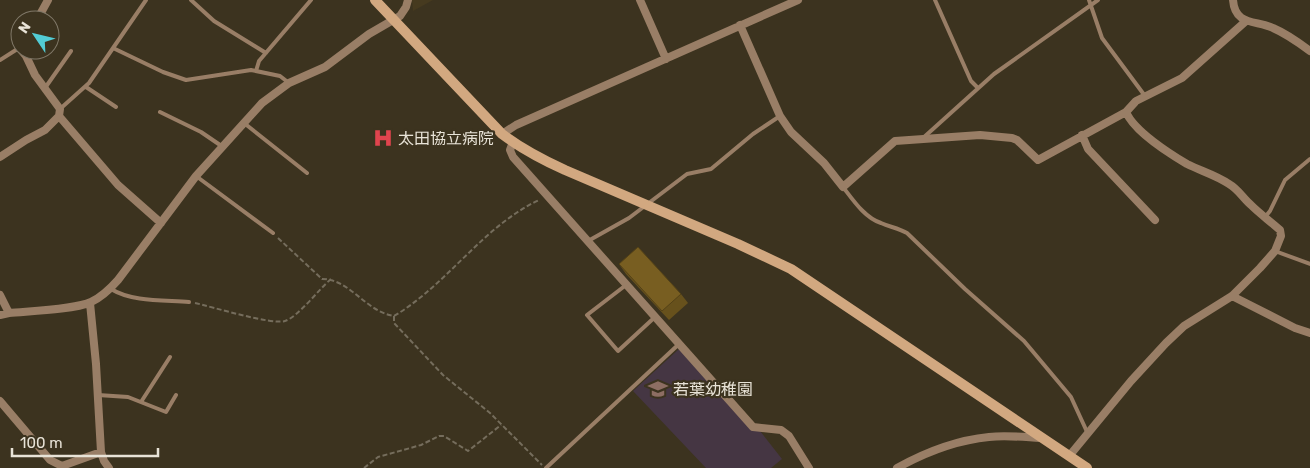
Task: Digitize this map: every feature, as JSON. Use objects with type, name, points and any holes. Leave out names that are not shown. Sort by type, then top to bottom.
[{"type":"street","points":[[375,0],[502,134],[512,142],[540,158],[792,269],[1087,468]]},
{"type":"street","points":[[0,315],[78,306],[90,303],[106,293],[196,176],[269,97],[289,83],[325,67],[369,34],[394,20],[404,11],[408,0]]},
{"type":"street","points":[[640,0],[666,59]]},
{"type":"street","points":[[502,134],[516,125],[798,0]]},
{"type":"street","points":[[1234,0],[1234,8],[1237,14],[1246,21],[1271,27],[1310,50]]},
{"type":"street","points":[[740,25],[780,116],[791,132],[824,163],[843,187],[895,141],[980,135],[1012,138],[1017,140],[1038,160],[1126,112],[1136,101],[1182,78],[1246,21]]},
{"type":"street","points":[[28,60],[59,112],[118,185],[161,223]]},
{"type":"street","points":[[0,157],[18,144],[45,130],[59,112]]},
{"type":"street","points":[[1070,455],[1131,381],[1172,337],[1184,326],[1232,296],[1275,251],[1281,236],[1280,230],[1228,183],[1168,152],[1139,129],[1126,112]]},
{"type":"street","points":[[1082,135],[1088,148],[1155,220]]},
{"type":"street","points":[[512,142],[510,150],[513,158],[753,427],[781,430],[789,436],[809,468]]},
{"type":"street","points":[[0,295],[9,313]]},
{"type":"street","points":[[1232,296],[1295,328],[1310,333]]},
{"type":"street","points":[[90,303],[101,452],[109,468]]},
{"type":"street","points":[[0,401],[50,460],[62,466],[101,452]]},
{"type":"street","points":[[897,468],[952,445],[987,437],[1042,438]]},
{"type":"lane","points":[[59,112],[86,86],[146,0]]},
{"type":"lane","points":[[191,0],[214,22],[266,53]]},
{"type":"lane","points":[[256,71],[259,61],[311,0]]},
{"type":"lane","points":[[935,0],[971,81],[977,88]]},
{"type":"lane","points":[[921,140],[977,88],[1090,2],[1098,0]]},
{"type":"lane","points":[[1090,2],[1102,38],[1145,96]]},
{"type":"lane","points":[[113,48],[163,72],[186,80],[251,70],[280,76],[289,83]]},
{"type":"lane","points":[[45,88],[71,50]]},
{"type":"lane","points":[[86,86],[116,107]]},
{"type":"lane","points":[[160,112],[201,132],[223,146]]},
{"type":"lane","points":[[588,241],[629,218],[687,174],[711,169],[753,134],[780,116]]},
{"type":"lane","points":[[244,123],[307,173]]},
{"type":"lane","points":[[1265,216],[1270,211],[1285,180],[1310,159]]},
{"type":"lane","points":[[196,176],[273,233]]},
{"type":"lane","points":[[843,187],[859,206],[878,223],[899,228],[907,233],[965,290],[1024,341],[1071,397],[1088,434]]},
{"type":"lane","points":[[1275,251],[1310,264]]},
{"type":"lane","points":[[627,285],[587,315],[618,351],[655,317]]},
{"type":"lane","points":[[111,288],[119,294],[189,302]]},
{"type":"lane","points":[[546,468],[679,344]]},
{"type":"lane","points":[[141,402],[170,357]]},
{"type":"lane","points":[[98,395],[128,397],[166,412],[176,395]]},
{"type":"path","points":[[273,233],[322,279],[331,279],[340,283],[368,305],[384,314],[394,316],[422,297],[501,223],[518,212],[549,197]]},
{"type":"path","points":[[189,302],[270,322],[286,321],[331,279]]},
{"type":"path","points":[[394,316],[394,323],[443,375],[490,413],[500,425],[546,468]]},
{"type":"path","points":[[364,468],[378,457],[390,452],[395,454],[421,445],[439,436],[444,436],[468,451],[500,425]]},
{"type":"shaded area","points":[[412,0],[433,0],[413,11]]},
{"type":"shaded area","points":[[679,349],[753,431],[760,431],[782,459],[771,468],[706,468],[633,391]]},
{"type":"building","points":[[638,247],[681,294],[662,311],[619,264]]},
{"type":"place","name":"太田協立病院","points":[[383,138]]},
{"type":"place","name":"若葉幼稚園","points":[[658,389]]}]
